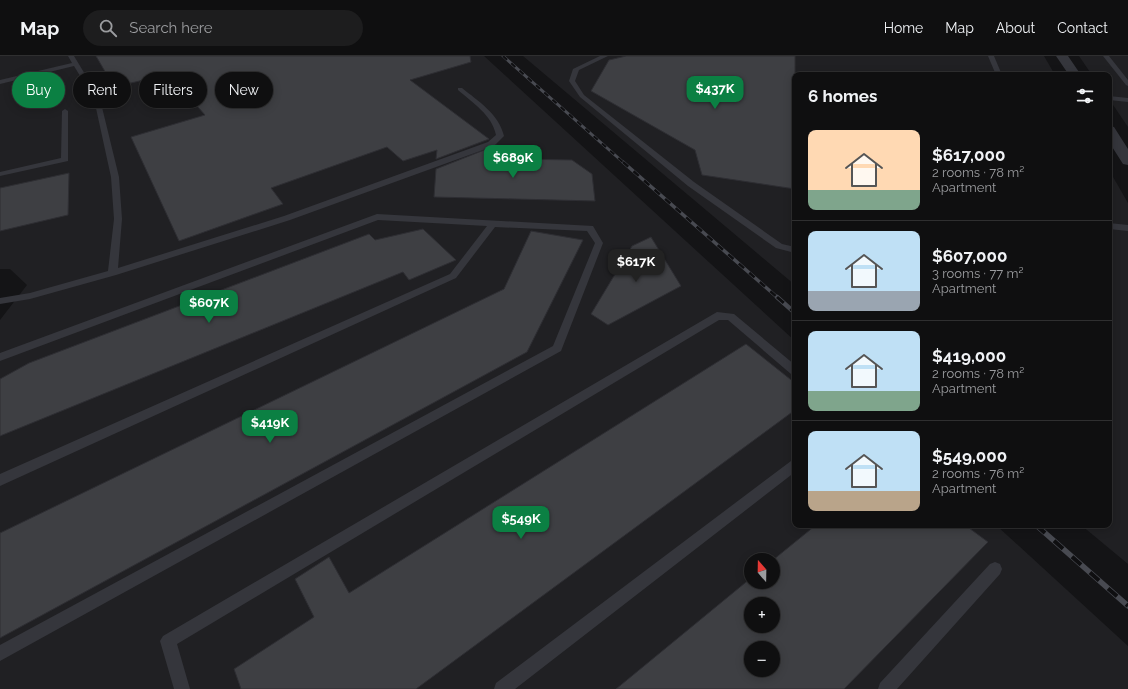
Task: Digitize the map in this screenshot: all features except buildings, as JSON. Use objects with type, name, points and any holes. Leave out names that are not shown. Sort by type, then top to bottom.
[{"type":"street","points":[[1062,56],[1072,72]]},
{"type":"street","points":[[1112,133],[1124,147],[1128,160]]},
{"type":"lane","points":[[71,56],[97,99],[115,177],[118,219],[113,273]]},
{"type":"lane","points":[[605,56],[576,69],[572,81],[582,96],[691,184],[779,246],[792,249]]},
{"type":"lane","points":[[991,56],[998,72]]},
{"type":"lane","points":[[1106,56],[1128,84]]},
{"type":"lane","points":[[0,82],[76,64]]},
{"type":"lane","points":[[0,300],[30,296],[113,273],[287,218],[491,144],[500,136],[499,128],[481,108],[460,90]]},
{"type":"lane","points":[[1112,98],[1128,100]]},
{"type":"lane","points":[[0,174],[65,159],[65,112]]},
{"type":"lane","points":[[0,357],[377,217],[590,228],[599,243],[557,348],[0,653]]},
{"type":"lane","points":[[0,480],[453,276],[493,224]]},
{"type":"lane","points":[[1112,226],[1128,228]]},
{"type":"lane","points":[[182,689],[168,640],[717,316],[730,316],[792,368]]},
{"type":"lane","points":[[502,689],[792,467]]},
{"type":"lane","points":[[886,689],[995,569]]},
{"type":"shaded area","points":[[0,56],[484,56],[792,338],[792,528],[999,528],[1128,646],[1128,689],[0,689],[0,320],[27,285],[10,269],[0,269]]},
{"type":"shaded area","points":[[523,56],[1044,56],[1053,72],[792,72],[792,282]]},
{"type":"shaded area","points":[[1079,56],[1128,56],[1128,127],[1112,103],[1112,72],[1090,72]]},
{"type":"shaded area","points":[[1112,175],[1128,203],[1128,564],[1085,528],[1112,528]]},
{"type":"railway","points":[[503,56],[624,163]]},
{"type":"railway","points":[[623,162],[778,298]]},
{"type":"railway","points":[[777,297],[792,310]]},
{"type":"railway","points":[[1039,528],[1128,606]]}]
